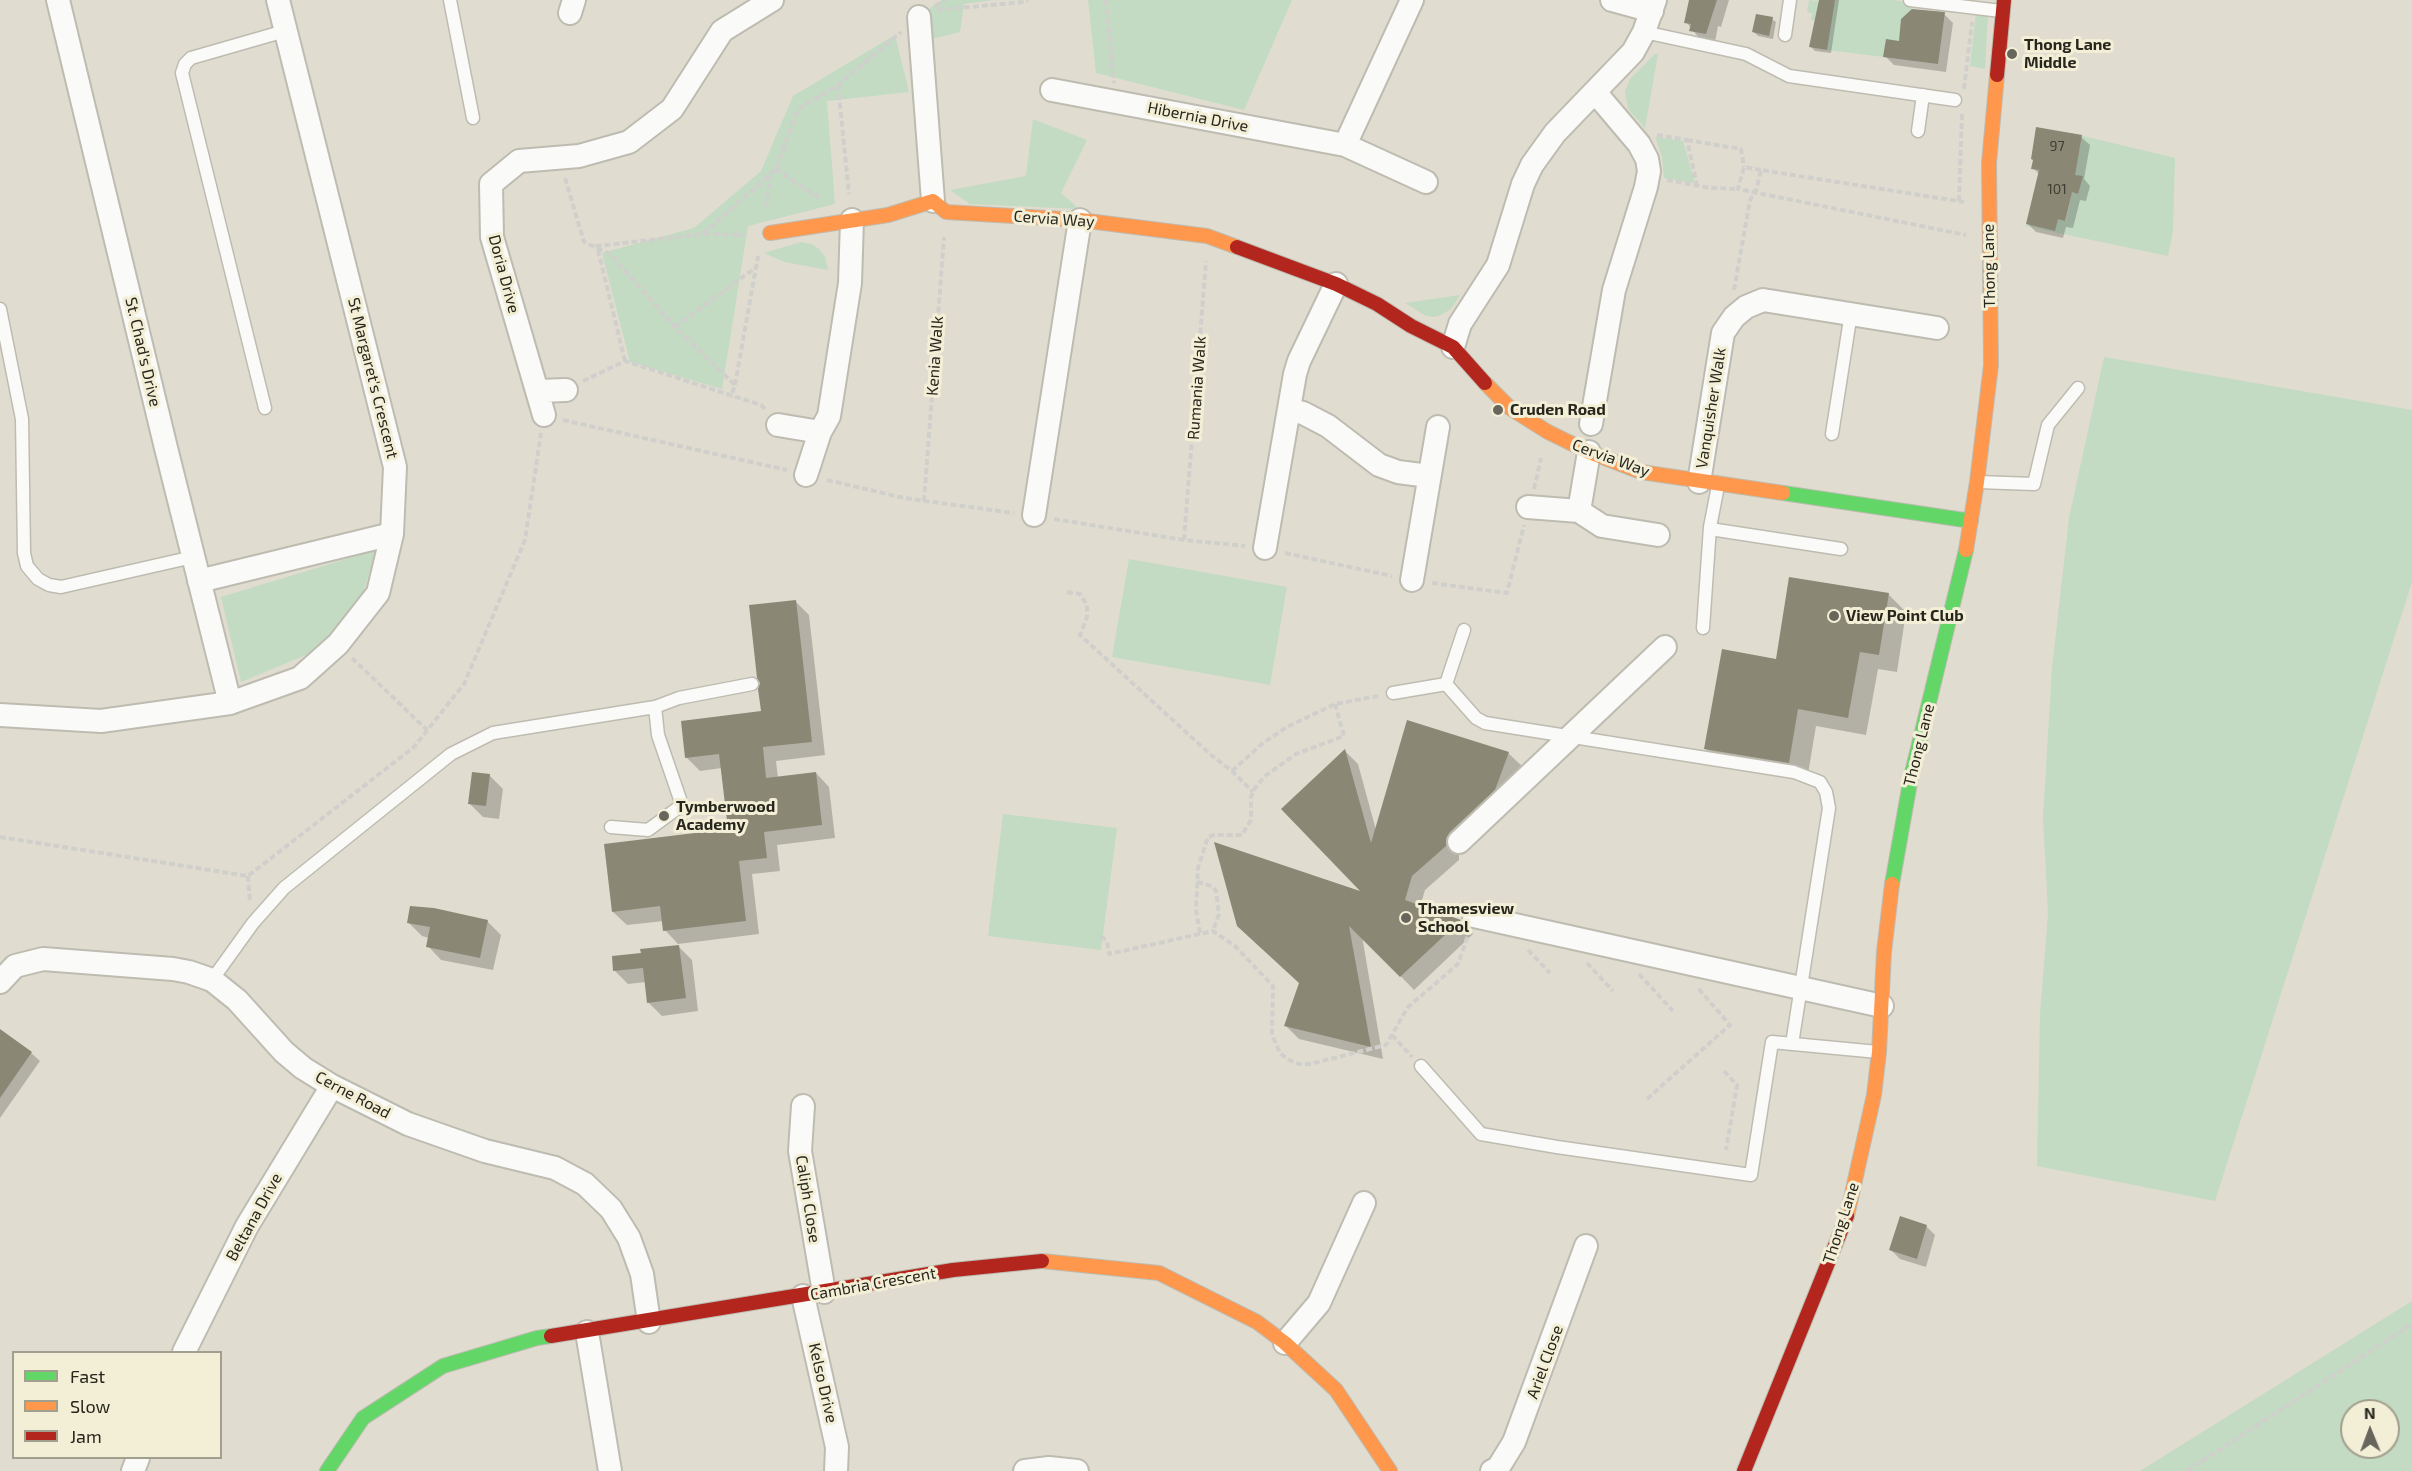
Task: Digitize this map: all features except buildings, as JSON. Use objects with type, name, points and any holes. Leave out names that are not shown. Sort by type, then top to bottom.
[{"type":"street","name":"St. Chad's Drive","points":[[58,0],[230,704]]},
{"type":"street","name":"St Margaret's Crescent","points":[[0,715],[101,721],[230,704],[300,678],[338,644],[378,593],[392,534],[395,466],[278,0]]},
{"type":"street","name":"Doria Drive","points":[[544,415],[492,237],[491,184],[519,161],[579,156],[629,142],[672,109],[722,31],[772,0]]},
{"type":"street","points":[[1345,145],[1412,0]]},
{"type":"street","points":[[1453,347],[1460,324],[1498,265],[1523,184],[1532,165],[1555,133],[1633,52],[1650,14],[1612,0]]},
{"type":"street","name":"Thong Lane","points":[[1744,1471],[1847,1215],[1867,1135],[1879,1052],[1884,952],[1890,894],[1911,777],[1946,637],[1977,482],[1991,365],[1988,206],[1993,107],[2003,6]]},
{"type":"street","points":[[919,17],[939,206]]},
{"type":"street","name":"Hibernia Drive","points":[[1052,90],[1345,145],[1426,182]]},
{"type":"street","points":[[1591,424],[1614,290],[1649,176],[1647,159],[1639,144],[1595,92]]},
{"type":"street","name":"Cervia Way","points":[[766,234],[939,206],[1080,220],[1207,237],[1336,284],[1377,304],[1412,326],[1453,347],[1470,368],[1510,408],[1548,432],[1589,452],[1641,472],[1708,484],[1971,521]]},
{"type":"street","points":[[806,475],[820,432],[829,416],[850,283],[852,220]]},
{"type":"street","points":[[1034,515],[1080,220]]},
{"type":"street","points":[[1265,548],[1299,361],[1336,284]]},
{"type":"street","points":[[1740,299],[1763,300],[1937,328]]},
{"type":"street","name":"Vanquisher Walk","points":[[1708,484],[1723,333],[1734,317],[1740,299]]},
{"type":"street","points":[[537,391],[566,390]]},
{"type":"street","points":[[1289,410],[1303,413],[1328,426],[1379,465],[1398,472],[1429,476]]},
{"type":"street","points":[[778,425],[820,432]]},
{"type":"street","points":[[1412,580],[1438,427]]},
{"type":"street","points":[[1579,511],[1589,452]]},
{"type":"street","points":[[1528,507],[1579,511],[1602,526],[1658,535]]},
{"type":"street","points":[[199,581],[392,534]]},
{"type":"street","points":[[1459,842],[1568,736],[1665,647]]},
{"type":"street","points":[[1474,916],[1882,1006]]},
{"type":"street","name":"Cerne Road","points":[[0,982],[15,966],[43,959],[173,969],[213,980],[237,999],[284,1052],[303,1068],[332,1086],[408,1124],[485,1151],[555,1168],[585,1184],[611,1209],[629,1238],[642,1274],[649,1322]]},
{"type":"street","name":"Beltana Drive","points":[[185,1351],[247,1226],[332,1086]]},
{"type":"street","name":"Caliph Close","points":[[803,1106],[800,1151],[813,1294]]},
{"type":"street","points":[[1285,1343],[1319,1303],[1364,1203]]},
{"type":"street","name":"Ariel Close","points":[[1492,1471],[1498,1468],[1514,1442],[1586,1246]]},
{"type":"street","name":"Cambria Crescent","points":[[327,1471],[363,1418],[442,1366],[537,1338],[649,1322],[953,1270],[1036,1260],[1159,1274],[1257,1322],[1285,1343],[1336,1390],[1389,1471]]},
{"type":"street","name":"Kelso Drive","points":[[813,1294],[837,1447],[837,1471]]},
{"type":"street","points":[[587,1332],[610,1471]]},
{"type":"street","points":[[1025,1471],[1049,1468],[1077,1471]]},
{"type":"lane","points":[[450,0],[473,118]]},
{"type":"lane","points":[[1785,36],[1790,0]]},
{"type":"lane","points":[[1910,0],[2003,6]]},
{"type":"lane","points":[[1650,14],[1746,54],[1789,76],[1955,100]]},
{"type":"lane","points":[[265,408],[182,73],[185,64],[191,58],[285,31]]},
{"type":"lane","points":[[1918,131],[1923,95]]},
{"type":"lane","points":[[0,309],[22,419],[24,553],[27,566],[38,579],[49,585],[61,587],[193,557]]},
{"type":"lane","points":[[1832,434],[1851,313]]},
{"type":"lane","points":[[1977,482],[2034,484],[2048,425],[2078,388]]},
{"type":"lane","points":[[1703,627],[1710,529],[1708,484]]},
{"type":"lane","points":[[1710,529],[1841,549]]},
{"type":"lane","points":[[1446,684],[1464,630]]},
{"type":"lane","points":[[213,980],[253,923],[284,888],[452,754],[493,733],[655,706],[679,698],[752,684]]},
{"type":"lane","points":[[1393,693],[1446,684]]},
{"type":"lane","points":[[1446,684],[1480,722],[1794,772],[1820,782],[1826,792],[1828,808],[1792,1044]]},
{"type":"lane","points":[[611,827],[648,830],[682,805],[658,735],[655,706]]},
{"type":"lane","points":[[1421,1066],[1481,1134],[1751,1175],[1772,1042],[1879,1052]]},
{"type":"path","points":[[945,0],[927,11],[1028,0]]},
{"type":"path","points":[[1106,0],[1115,102]]},
{"type":"path","points":[[703,234],[776,170],[798,109],[838,85],[919,17]]},
{"type":"path","points":[[838,85],[852,220]]},
{"type":"path","points":[[1648,137],[1654,135],[1741,149],[1744,167],[1738,189]]},
{"type":"path","points":[[1687,140],[1697,185]]},
{"type":"path","points":[[559,157],[584,242],[597,246],[610,254],[675,327],[735,385]]},
{"type":"path","points":[[1744,167],[1988,206]]},
{"type":"path","points":[[776,170],[823,201]]},
{"type":"path","points":[[1740,299],[1750,200],[1756,191],[1761,171]]},
{"type":"path","points":[[1649,176],[1710,188],[1756,191],[1989,240]]},
{"type":"path","name":"Kenia Walk","points":[[924,501],[939,206]]},
{"type":"path","points":[[597,246],[703,234],[766,234],[756,267],[731,397]]},
{"type":"path","name":"Rumania Walk","points":[[1184,540],[1207,237]]},
{"type":"path","points":[[597,246],[625,361]]},
{"type":"path","points":[[675,327],[756,267]]},
{"type":"path","points":[[566,390],[625,361],[761,405],[778,425]]},
{"type":"path","points":[[0,837],[248,876],[414,747],[464,684],[525,540],[544,415],[924,501],[1034,515],[1184,540],[1265,548],[1412,580],[1507,593],[1548,432]]},
{"type":"path","points":[[1067,592],[1080,594],[1087,605],[1087,617],[1080,635],[1253,792]]},
{"type":"path","points":[[338,644],[427,730]]},
{"type":"path","points":[[1232,771],[1263,743],[1287,727],[1335,704],[1393,693]]},
{"type":"path","points":[[1200,933],[1196,910],[1197,882],[1200,858],[1208,837],[1242,835],[1251,820],[1253,792],[1265,776],[1280,763],[1319,744],[1344,736],[1335,704]]},
{"type":"path","points":[[1197,882],[1212,886],[1216,891],[1219,914],[1213,931]]},
{"type":"path","points":[[1101,936],[1107,941],[1110,954],[1213,931],[1235,946],[1273,986],[1272,1035],[1280,1053],[1299,1064],[1311,1064],[1386,1045],[1408,1007],[1458,964],[1474,916]]},
{"type":"path","points":[[1615,948],[1673,1011]]},
{"type":"path","points":[[1647,1099],[1730,1025],[1674,961]]},
{"type":"path","points":[[1392,1035],[1421,1066]]},
{"type":"path","points":[[1724,1071],[1737,1085],[1726,1150]]},
{"type":"path","points":[[2187,1471],[2412,1324]]},
{"type":"green space","points":[[942,0],[994,0],[964,4],[960,32],[928,40],[926,11]]},
{"type":"green space","points":[[1088,0],[1292,0],[1244,110],[1096,73]]},
{"type":"green space","points":[[1809,0],[1835,3],[1835,0],[1892,0],[1932,5],[1913,6],[1912,16],[1901,19],[1903,42],[1886,40],[1883,57],[1827,50],[1831,23],[1811,20],[1812,13],[1807,12]]},
{"type":"green space","points":[[1976,12],[1988,16],[1985,69],[1970,66]]},
{"type":"green space","points":[[895,35],[909,92],[827,101],[835,204],[748,226],[722,389],[630,362],[602,253],[694,228],[761,171],[793,96]]},
{"type":"green space","points":[[1655,54],[1658,54],[1645,128],[1628,109],[1625,91],[1630,79]]},
{"type":"green space","points":[[1033,119],[1087,140],[1061,193],[1079,209],[970,204],[950,190],[1026,176]]},
{"type":"green space","points":[[2071,133],[2175,158],[2173,231],[2168,256],[2025,226],[2026,224],[2054,231],[2058,219],[2066,221],[2072,192],[2078,193],[2080,186],[2064,182],[2066,156],[2078,158],[2081,142]]},
{"type":"green space","points":[[1655,137],[1683,141],[1695,183],[1664,178],[1662,157]]},
{"type":"green space","points":[[801,242],[819,249],[825,257],[828,270],[784,262],[764,253]]},
{"type":"green space","points":[[1460,295],[1451,309],[1434,317],[1426,316],[1405,303]]},
{"type":"green space","points":[[2104,357],[2412,410],[2412,582],[2215,1201],[2037,1166],[2040,1014],[2048,914],[2043,817],[2052,668],[2069,518]]},
{"type":"green space","points":[[376,550],[361,600],[313,652],[241,682],[221,597]]},
{"type":"green space","points":[[1129,559],[1287,587],[1270,685],[1112,657]]},
{"type":"green space","points":[[1003,814],[1117,828],[1101,950],[988,936]]},
{"type":"green space","points":[[2412,1301],[2412,1471],[2140,1471]]},
{"type":"traffic: fast","points":[[1783,493],[1971,521]]},
{"type":"traffic: fast","points":[[1892,884],[1911,777],[1966,550]]},
{"type":"traffic: fast","points":[[327,1471],[363,1418],[443,1366],[537,1338],[551,1336]]},
{"type":"traffic: slow","points":[[1966,550],[1991,365],[1989,163],[1997,75]]},
{"type":"traffic: slow","points":[[770,233],[888,215],[933,201],[946,212],[1080,220],[1207,236],[1237,247]]},
{"type":"traffic: slow","points":[[1485,383],[1510,408],[1548,432],[1589,452],[1641,472],[1783,493]]},
{"type":"traffic: slow","points":[[1847,1216],[1874,1095],[1879,1052],[1884,952],[1892,884]]},
{"type":"traffic: slow","points":[[1042,1261],[1159,1273],[1257,1322],[1285,1343],[1336,1390],[1390,1471]]},
{"type":"traffic: jam","points":[[1997,75],[2004,0]]},
{"type":"traffic: jam","points":[[1237,247],[1336,284],[1377,304],[1411,326],[1453,347],[1485,383]]},
{"type":"traffic: jam","points":[[1744,1471],[1847,1216]]},
{"type":"traffic: jam","points":[[551,1336],[953,1270],[1042,1261]]},
{"type":"place","name":"Thong Lane Middle","points":[[2012,54]]},
{"type":"place","name":"Cruden Road","points":[[1498,410]]},
{"type":"place","name":"View Point Club","points":[[1834,616]]},
{"type":"place","name":"Tymberwood Academy","points":[[664,816]]},
{"type":"place","name":"Thamesview School","points":[[1406,918]]}]
